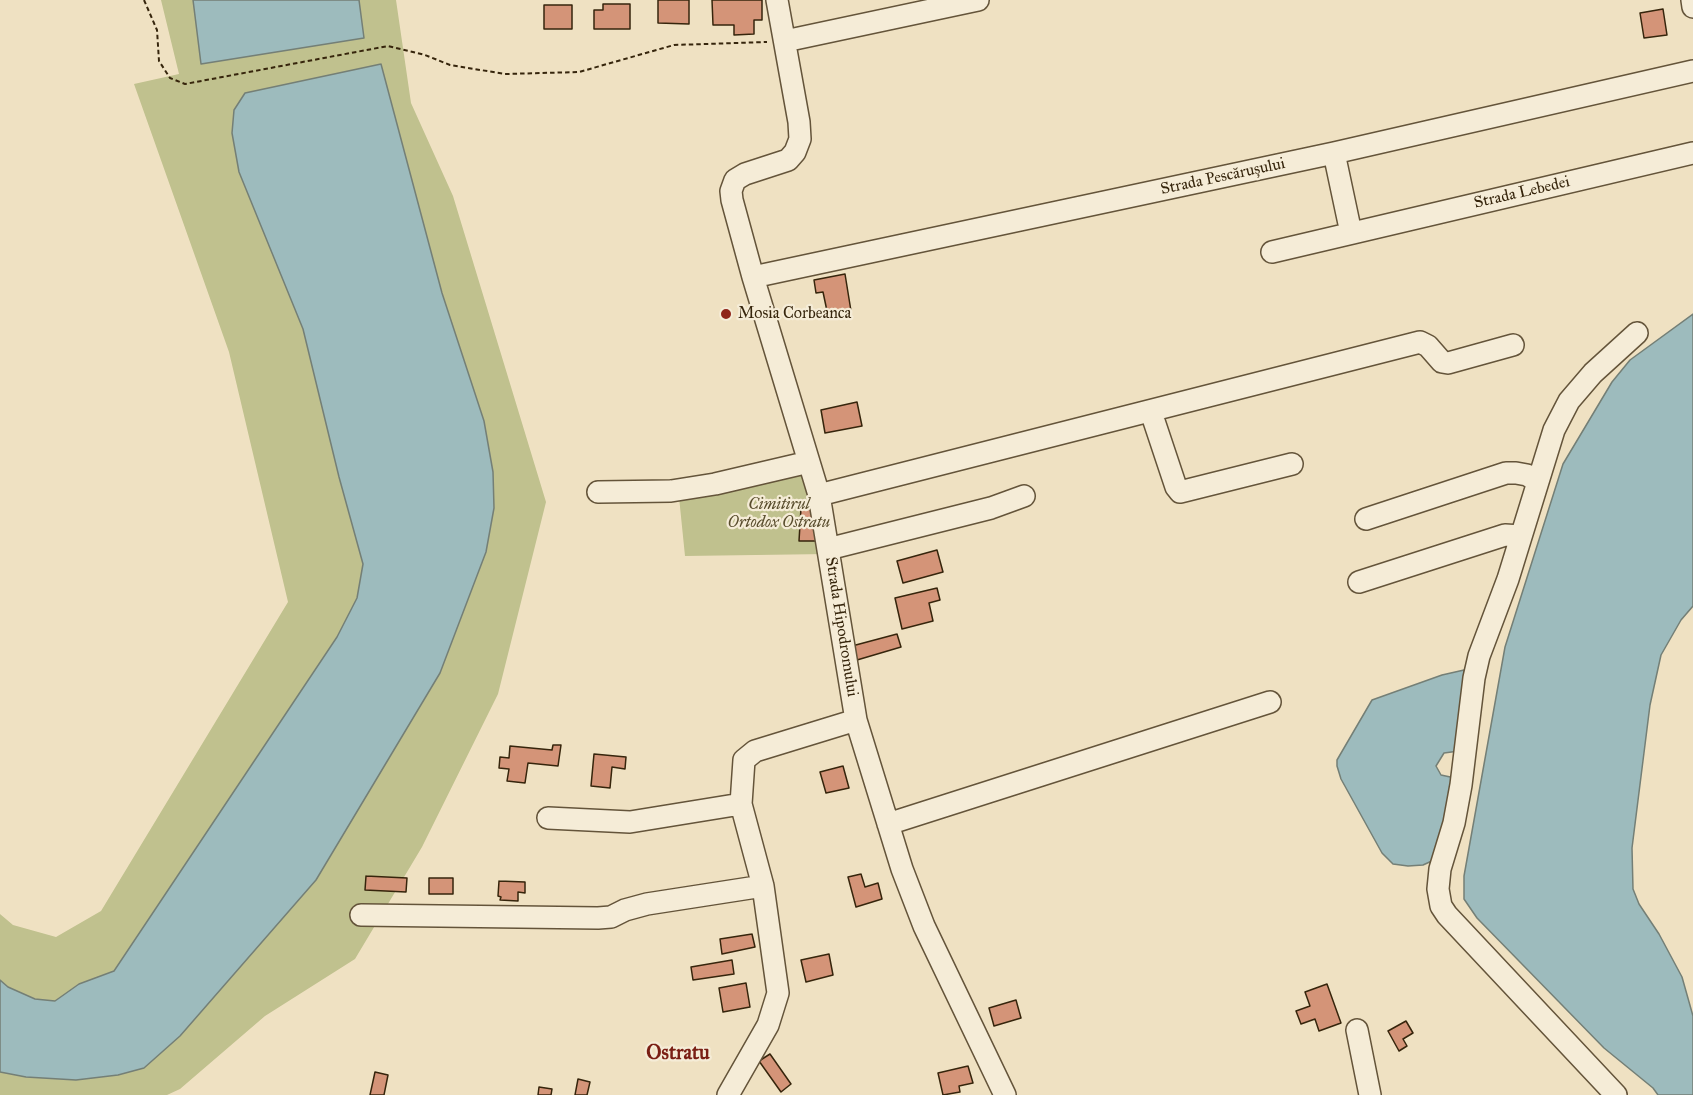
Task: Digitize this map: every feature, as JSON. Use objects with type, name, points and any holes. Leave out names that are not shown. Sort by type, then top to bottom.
[{"type":"street","points":[[777,0],[785,41],[978,0]]},
{"type":"street","points":[[1692,0],[1693,7]]},
{"type":"street","name":"Strada Hipodromului","points":[[785,41],[800,122],[800,139],[795,152],[788,160],[745,174],[735,180],[731,191],[753,277],[819,495],[856,720],[902,869],[924,926],[1005,1095]]},
{"type":"street","name":"Strada Pescărușului","points":[[753,277],[1334,153],[1693,71]]},
{"type":"street","points":[[1334,153],[1351,233]]},
{"type":"street","name":"Strada Lebedei","points":[[1272,252],[1693,153]]},
{"type":"street","points":[[1616,1095],[1447,915],[1441,906],[1438,889],[1440,869],[1454,823],[1461,785],[1474,678],[1479,657],[1508,579],[1554,430],[1569,401],[1593,373],[1637,333]]},
{"type":"street","points":[[819,495],[1420,342],[1428,346],[1442,362],[1448,363],[1513,345]]},
{"type":"street","points":[[1150,412],[1176,487],[1180,492],[1292,464]]},
{"type":"street","points":[[598,492],[671,491],[715,484],[809,462]]},
{"type":"street","points":[[1366,519],[1506,474],[1527,475],[1537,482]]},
{"type":"street","points":[[828,549],[991,508],[1024,496]]},
{"type":"street","points":[[1359,582],[1504,535],[1521,536]]},
{"type":"street","points":[[888,824],[1270,702]]},
{"type":"street","points":[[728,1095],[768,1025],[778,993],[763,886],[741,804],[744,760],[755,751],[856,720]]},
{"type":"street","points":[[548,818],[630,822],[741,804]]},
{"type":"street","points":[[362,915],[598,918],[610,917],[647,904],[763,886]]},
{"type":"street","points":[[1357,1030],[1370,1095]]},
{"type":"path","points":[[144,0],[157,30],[159,61],[170,78],[185,84],[387,46],[425,55],[450,65],[505,74],[579,72],[674,45],[785,41]]},
{"type":"green space","points":[[161,0],[396,0],[411,103],[453,196],[546,502],[498,694],[422,847],[355,959],[265,1016],[180,1089],[167,1095],[0,1095],[0,914],[13,925],[56,937],[101,911],[288,602],[229,352],[134,84],[179,74]]},
{"type":"green space","name":"Cimitirul Ortodox Ostratu","points":[[804,470],[827,554],[685,556],[679,497]]},
{"type":"water","points":[[193,0],[359,0],[364,38],[201,64]]},
{"type":"water","points":[[381,64],[442,293],[484,421],[493,472],[494,508],[486,552],[440,673],[316,880],[180,1036],[144,1068],[118,1075],[76,1080],[26,1077],[0,1072],[0,980],[8,987],[35,999],[55,1001],[79,984],[114,971],[337,637],[357,598],[363,564],[303,329],[239,172],[232,133],[234,110],[245,93]]},
{"type":"water","points":[[1693,314],[1693,606],[1681,620],[1661,655],[1650,705],[1632,848],[1633,889],[1639,904],[1659,934],[1682,977],[1693,1016],[1693,1095],[1658,1095],[1653,1088],[1604,1048],[1477,918],[1464,899],[1464,876],[1505,647],[1563,464],[1612,382],[1630,360]]},
{"type":"water","points":[[1464,670],[1463,729],[1459,751],[1444,753],[1436,766],[1441,775],[1455,778],[1434,860],[1423,865],[1393,864],[1382,853],[1341,779],[1337,760],[1372,700],[1442,675]]},
{"type":"building","points":[[658,0],[689,0],[689,24],[658,23]]},
{"type":"building","points":[[712,0],[762,0],[762,20],[754,20],[754,34],[734,35],[734,25],[713,25]]},
{"type":"building","points":[[603,4],[630,4],[630,29],[594,29],[594,10],[603,10]]},
{"type":"building","points":[[544,5],[572,5],[572,29],[544,29]]},
{"type":"building","points":[[1663,9],[1667,35],[1644,38],[1640,13]]},
{"type":"building","points":[[845,274],[851,311],[835,314],[834,310],[827,311],[823,292],[816,293],[814,280]]},
{"type":"building","points":[[857,402],[862,426],[825,433],[821,410]]},
{"type":"building","points":[[809,504],[813,505],[816,541],[799,541],[801,508]]},
{"type":"building","points":[[937,550],[943,572],[903,583],[897,561]]},
{"type":"building","points":[[937,588],[940,600],[929,603],[933,621],[902,629],[895,598]]},
{"type":"building","points":[[897,634],[901,647],[857,660],[852,646]]},
{"type":"building","points":[[553,745],[561,745],[558,766],[528,763],[525,783],[507,781],[509,769],[499,768],[500,757],[509,758],[510,746],[552,750]]},
{"type":"building","points":[[594,754],[626,757],[625,769],[612,767],[610,788],[591,786]]},
{"type":"building","points":[[843,766],[849,788],[826,793],[820,772]]},
{"type":"building","points":[[861,874],[865,887],[878,883],[882,899],[856,907],[848,877]]},
{"type":"building","points":[[366,876],[407,878],[406,892],[365,890]]},
{"type":"building","points":[[429,878],[453,878],[453,894],[429,894]]},
{"type":"building","points":[[499,881],[525,882],[525,893],[518,892],[518,901],[500,900]]},
{"type":"building","points":[[752,934],[755,947],[722,954],[720,939]]},
{"type":"building","points":[[829,954],[833,975],[806,982],[801,960]]},
{"type":"building","points":[[732,960],[734,974],[693,980],[691,967]]},
{"type":"building","points":[[746,983],[750,1007],[723,1012],[719,988]]},
{"type":"building","points":[[1327,984],[1341,1023],[1319,1031],[1315,1019],[1301,1024],[1296,1011],[1310,1006],[1305,992]]},
{"type":"building","points":[[1016,1000],[1021,1018],[994,1026],[989,1008]]},
{"type":"building","points":[[1406,1021],[1413,1033],[1403,1039],[1407,1046],[1399,1051],[1388,1031]]},
{"type":"building","points":[[770,1054],[791,1084],[781,1092],[759,1061]]},
{"type":"building","points":[[968,1066],[973,1083],[959,1086],[960,1092],[943,1095],[938,1073]]},
{"type":"building","points":[[375,1072],[388,1075],[384,1095],[370,1095]]},
{"type":"building","points":[[578,1079],[590,1082],[587,1095],[575,1095]]},
{"type":"building","points":[[539,1087],[552,1089],[551,1095],[538,1095]]},
{"type":"place","name":"Mosia Corbeanca","points":[[726,314]]},
{"type":"district","name":"Ostratu","points":[[678,1054]]}]
